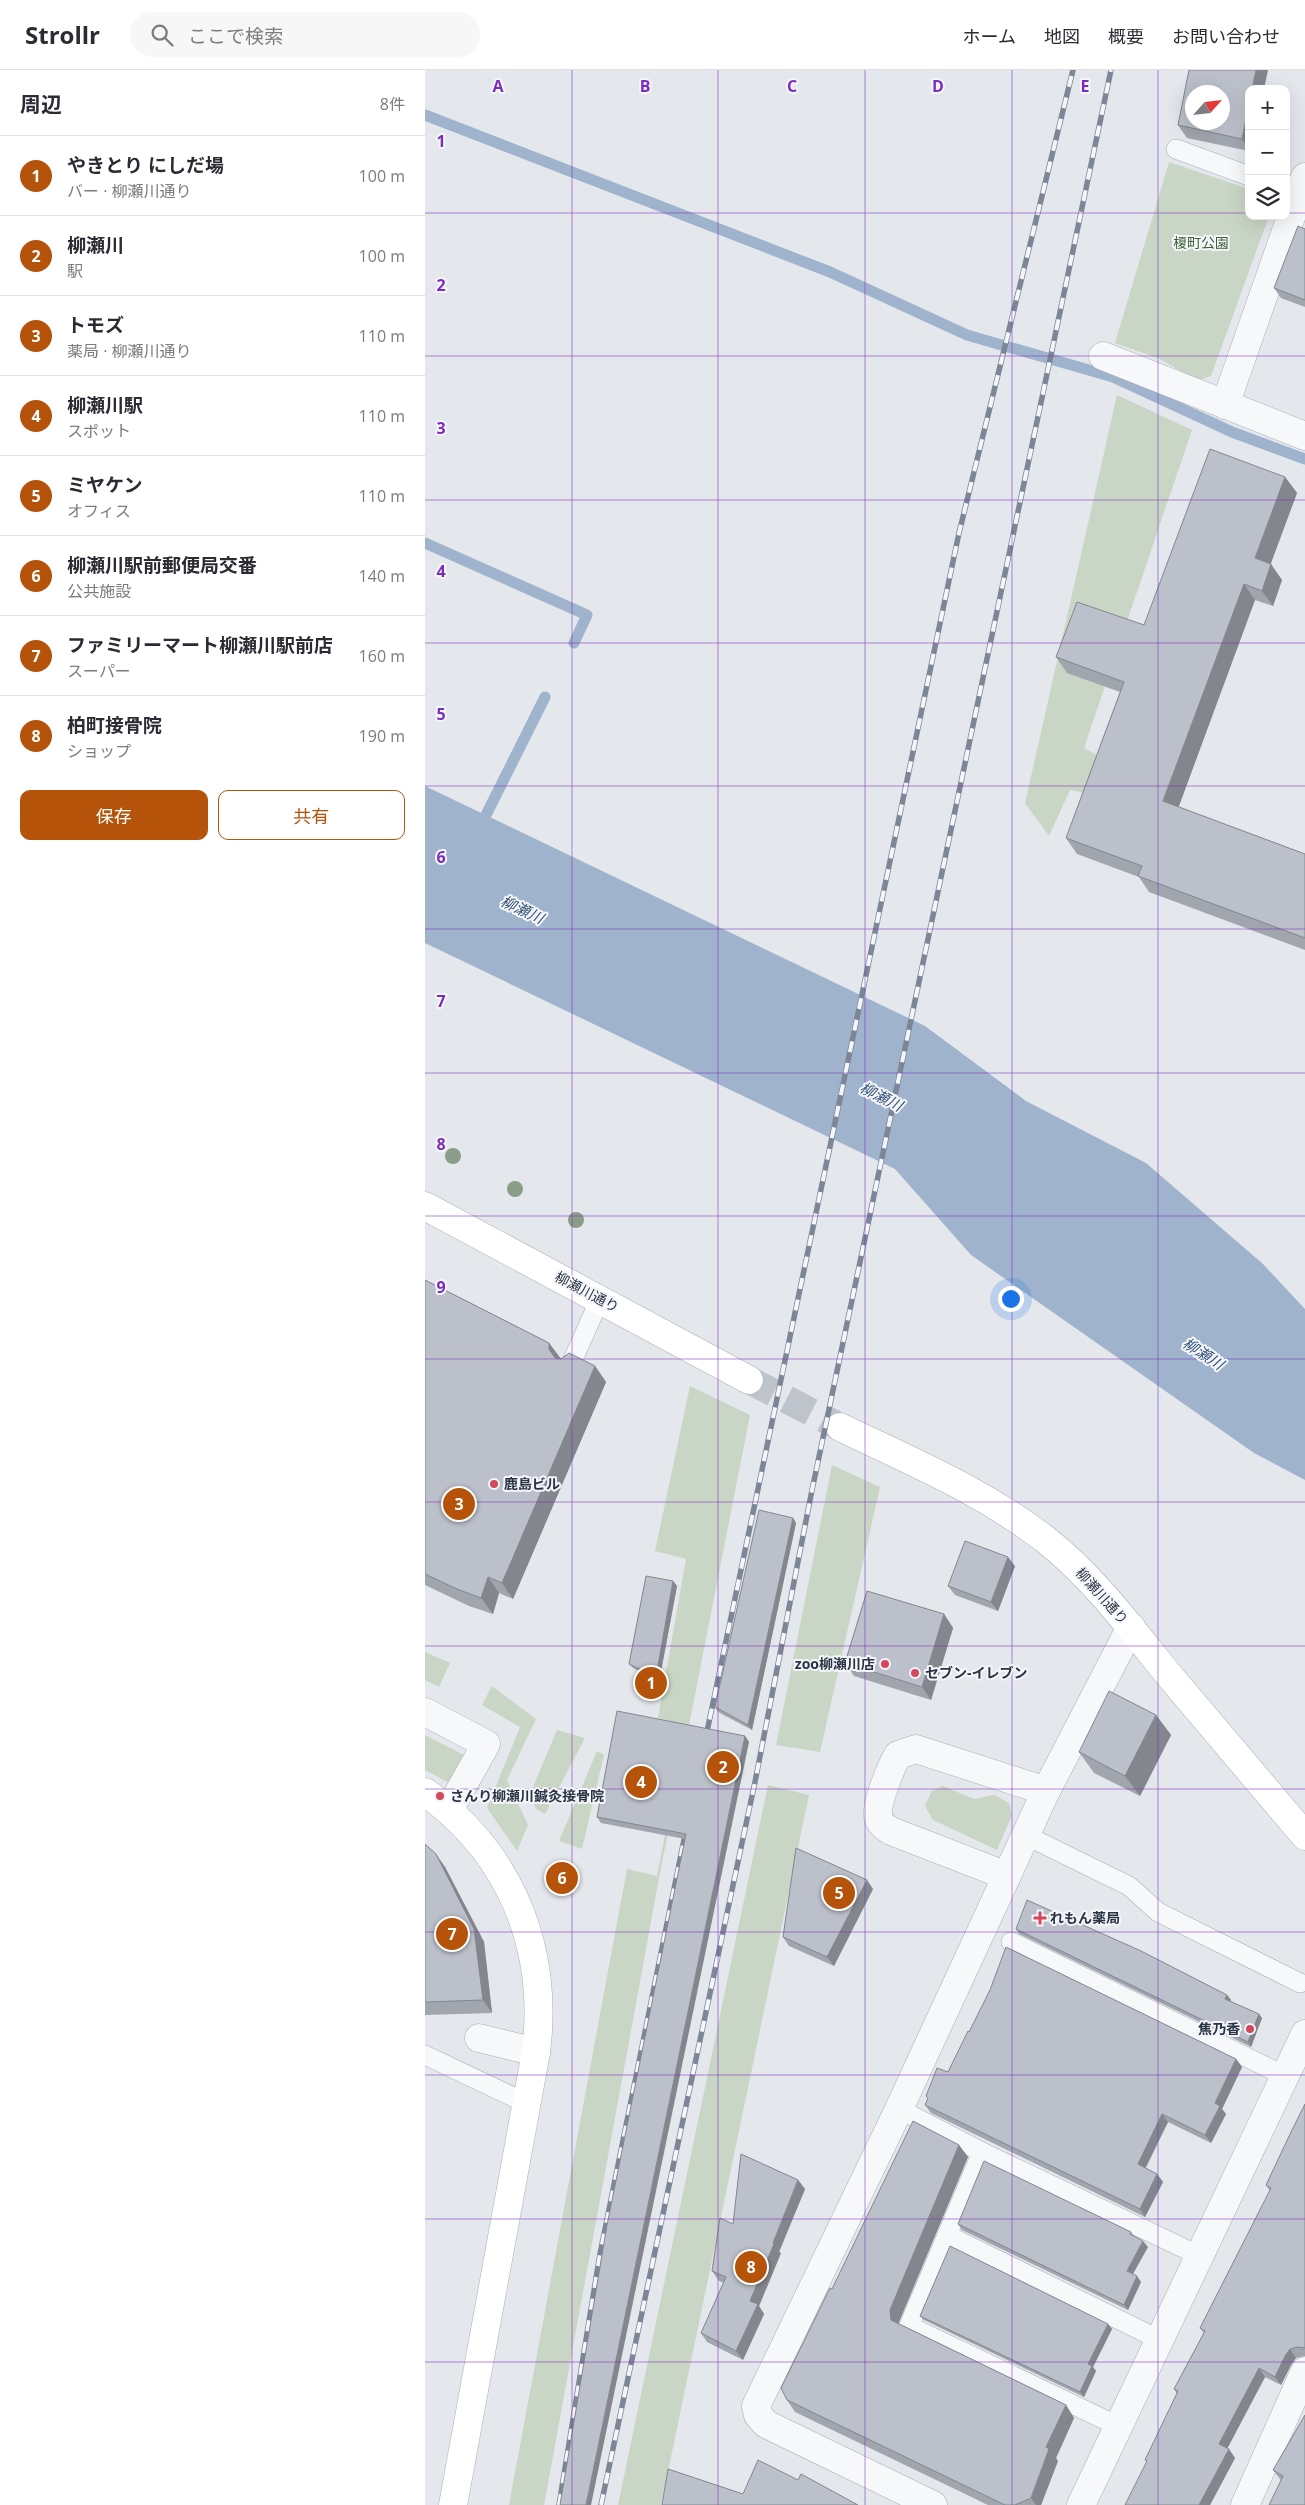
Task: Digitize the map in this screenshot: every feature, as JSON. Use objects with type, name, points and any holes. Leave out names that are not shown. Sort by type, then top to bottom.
[{"type":"street","points":[[1225,404],[1298,198]]},
{"type":"street","points":[[1103,356],[1305,436]]},
{"type":"street","name":"柳瀬川通り","points":[[425,1206],[600,1298],[749,1380]]},
{"type":"street","name":"柳瀬川通り","points":[[840,1427],[952,1481],[1019,1520],[1065,1557],[1131,1628],[1305,1836]]},
{"type":"street","points":[[933,2505],[766,2424],[758,2415],[756,2406],[899,2109],[1046,1791],[1131,1628]]},
{"type":"street","points":[[425,1712],[486,1744],[449,1810]]},
{"type":"street","points":[[1007,1876],[891,1831],[881,1824],[877,1814],[893,1764],[898,1755],[916,1750],[1046,1791]]},
{"type":"street","points":[[425,1792],[449,1810],[473,1834],[494,1860],[518,1906],[528,1932],[539,1989],[540,2022],[536,2052],[453,2505]]},
{"type":"street","points":[[1081,2505],[1305,2034]]},
{"type":"street","points":[[479,2038],[536,2052]]},
{"type":"street","points":[[1245,2505],[1297,2414],[1305,2372]]},
{"type":"lane","points":[[1176,149],[1246,175]]},
{"type":"lane","points":[[571,1364],[600,1298]]},
{"type":"lane","points":[[1025,1835],[1129,1886],[1158,1912],[1300,1983]]},
{"type":"lane","points":[[1011,1942],[1285,2076]]},
{"type":"lane","points":[[425,2055],[526,2103]]},
{"type":"lane","points":[[899,2109],[982,2152],[1200,2256]]},
{"type":"lane","points":[[982,2152],[909,2326],[1118,2426]]},
{"type":"lane","points":[[947,2235],[1159,2340]]},
{"type":"green space","name":"榎町公園","points":[[1169,162],[1245,188],[1245,220],[1268,220],[1211,376],[1197,381],[1160,359],[1115,343]]},
{"type":"green space","points":[[1117,395],[1192,430],[1084,748],[1102,758],[1090,794],[1070,790],[1049,836],[1025,803]]},
{"type":"green space","points":[[690,1386],[750,1415],[659,1878],[544,2505],[509,2505],[627,1869],[657,1876],[686,1726],[658,1718],[686,1559],[655,1551]]},
{"type":"green space","points":[[832,1465],[880,1487],[820,1752],[776,1745]]},
{"type":"green space","points":[[425,1652],[450,1663],[439,1687],[425,1680]]},
{"type":"green space","points":[[492,1686],[536,1719],[507,1780],[528,1825],[517,1851],[487,1808],[520,1727],[482,1705]]},
{"type":"green space","points":[[557,1730],[585,1738],[545,1814],[536,1809],[530,1794]]},
{"type":"green space","points":[[425,1735],[468,1757],[455,1786],[425,1770]]},
{"type":"green space","points":[[597,1751],[604,1755],[582,1849],[559,1841]]},
{"type":"green space","points":[[768,1785],[809,1795],[661,2505],[618,2505]]},
{"type":"green space","points":[[943,1786],[974,1799],[994,1795],[1009,1803],[1012,1815],[997,1850],[933,1820],[925,1806],[932,1791]]},
{"type":"water","points":[[425,786],[925,1026],[1026,1101],[1146,1163],[1263,1264],[1305,1309],[1305,1480],[1254,1453],[971,1255],[895,1169],[425,943]]},
{"type":"building","points":[[1189,70],[1256,70],[1253,85],[1245,85],[1245,124],[1242,139],[1201,130],[1230,130],[1230,85],[1186,85]]},
{"type":"building","points":[[1185,90],[1185,127],[1178,125]]},
{"type":"building","points":[[1298,226],[1305,229],[1305,300],[1274,288]]},
{"type":"building","points":[[1210,449],[1285,477],[1255,558],[1271,564],[1262,591],[1244,584],[1163,801],[1305,854],[1305,938],[1138,876],[1142,866],[1066,838],[1124,682],[1056,657],[1077,602],[1144,625]]},
{"type":"building","name":"鹿島ビル","points":[[425,1280],[549,1343],[549,1349],[555,1358],[561,1359],[569,1353],[595,1366],[502,1583],[488,1577],[481,1598],[425,1574]]},
{"type":"building","points":[[759,1510],[793,1518],[748,1725],[715,1707]]},
{"type":"building","points":[[965,1541],[1008,1557],[991,1602],[948,1586]]},
{"type":"building","points":[[646,1576],[673,1581],[656,1677],[629,1664]]},
{"type":"building","points":[[867,1591],[944,1614],[922,1687],[845,1663]]},
{"type":"building","points":[[1109,1691],[1156,1715],[1125,1776],[1079,1752]]},
{"type":"building","points":[[617,1711],[745,1736],[586,2505],[560,2505],[607,2225],[686,1834],[597,1817]]},
{"type":"building","points":[[425,1844],[436,1854],[474,1929],[483,2000],[425,2002]]},
{"type":"building","points":[[796,1848],[867,1880],[827,1957],[783,1937]]},
{"type":"building","points":[[1027,1900],[1141,1951],[1227,1995],[1225,1999],[1259,2014],[1248,2042],[1016,1929]]},
{"type":"building","points":[[1006,1947],[1236,2059],[1215,2103],[1220,2106],[1205,2135],[1162,2114],[1138,2164],[1157,2174],[1140,2209],[925,2105],[928,2098],[926,2096],[937,2068],[948,2072],[990,1990]]},
{"type":"building","points":[[1305,2104],[1305,2348],[1290,2349],[1275,2377],[1259,2368],[1219,2444],[1229,2449],[1199,2505],[1125,2505],[1178,2391],[1174,2389],[1205,2331],[1200,2328],[1271,2188],[1266,2185]]},
{"type":"building","points":[[913,2121],[959,2145],[890,2310],[891,2320],[1066,2405],[1046,2447],[1049,2449],[1031,2498],[1015,2505],[1005,2505],[787,2400],[781,2388],[830,2288],[832,2289]]},
{"type":"building","points":[[741,2154],[798,2180],[750,2301],[758,2304],[736,2351],[701,2333],[726,2277],[712,2271],[720,2218],[733,2224]]},
{"type":"building","points":[[984,2161],[1131,2232],[1130,2234],[1143,2241],[1127,2271],[1137,2276],[1124,2305],[958,2224]]},
{"type":"building","points":[[950,2246],[1108,2324],[1088,2364],[1092,2366],[1080,2392],[920,2316]]},
{"type":"building","points":[[1305,2415],[1305,2505],[1269,2505],[1283,2476],[1273,2470]]},
{"type":"building","points":[[758,2460],[798,2480],[801,2474],[858,2505],[662,2505],[668,2469],[743,2494]]},
{"type":"waterway","points":[[425,115],[830,272],[967,335],[1113,377],[1232,432],[1305,459]]},
{"type":"waterway","points":[[425,543],[587,615],[574,643]]},
{"type":"waterway","points":[[480,827],[545,697]]},
{"type":"tunnel","points":[[749,1380],[840,1427]]},
{"type":"railway","points":[[705,1741],[959,533],[1073,70]]},
{"type":"railway","points":[[601,2505],[755,1782],[812,1490],[1111,70]]},
{"type":"railway","points":[[559,2505],[600,2254],[687,1825]]},
{"type":"place","name":"鹿島ビル","points":[[494,1484]]},
{"type":"place","name":"トモズ","points":[[459,1504]]},
{"type":"place","name":"zoo柳瀬川店","points":[[885,1664]]},
{"type":"place","name":"セブン-イレブン","points":[[915,1673]]},
{"type":"place","name":"やきとり にしだ場","points":[[651,1683]]},
{"type":"place","name":"柳瀬川","points":[[723,1767]]},
{"type":"place","name":"柳瀬川駅","points":[[641,1782]]},
{"type":"place","name":"さんり柳瀬川鍼灸接骨院","points":[[440,1796]]},
{"type":"place","name":"柳瀬川駅前郵便局交番","points":[[562,1878]]},
{"type":"place","name":"ミヤケン","points":[[839,1893]]},
{"type":"place","name":"れもん薬局","points":[[1040,1918]]},
{"type":"place","name":"ファミリーマート柳瀬川駅前店","points":[[452,1934]]},
{"type":"place","name":"焦乃香","points":[[1250,2029]]},
{"type":"place","name":"柏町接骨院","points":[[751,2267]]}]
